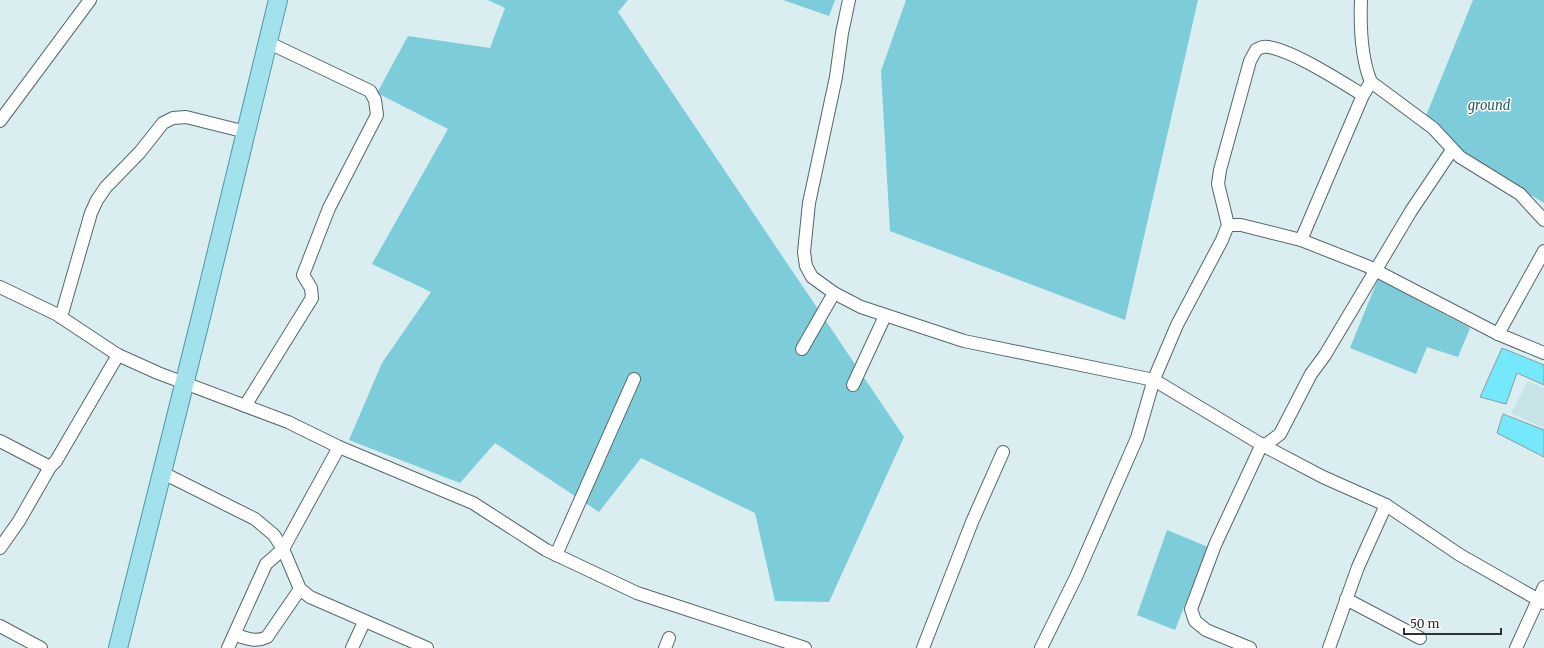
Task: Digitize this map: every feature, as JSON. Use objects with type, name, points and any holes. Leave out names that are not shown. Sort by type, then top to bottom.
[{"type":"main road","points":[[118,648],[278,0]]},
{"type":"street","points":[[0,121],[90,0]]},
{"type":"street","points":[[849,0],[842,33],[836,77],[809,203],[804,252],[806,266],[812,277],[834,293],[861,307],[964,341],[1154,380],[1263,445],[1323,477],[1386,506],[1460,555],[1541,602]]},
{"type":"street","points":[[1360,0],[1360,24],[1368,74],[1371,82],[1434,128],[1452,150],[1481,172],[1514,190],[1544,220]]},
{"type":"street","points":[[245,406],[312,298],[311,288],[303,275],[329,208],[378,115],[376,100],[370,91],[267,42]]},
{"type":"street","points":[[1042,648],[1076,577],[1137,438],[1154,380],[1177,324],[1222,240],[1228,225],[1218,184],[1220,170],[1250,60],[1256,50],[1266,46],[1278,49],[1363,94]]},
{"type":"street","points":[[1301,240],[1363,94],[1371,82]]},
{"type":"street","points":[[61,317],[91,214],[97,200],[106,187],[140,152],[163,123],[173,118],[186,117],[246,132]]},
{"type":"street","points":[[1250,648],[1206,630],[1195,621],[1191,609],[1215,545],[1263,445],[1280,434],[1311,374],[1325,355],[1374,270],[1411,211],[1452,150]]},
{"type":"street","points":[[1228,225],[1241,225],[1301,240],[1374,270],[1498,334],[1544,353]]},
{"type":"street","points":[[1498,334],[1544,251]]},
{"type":"street","points":[[0,287],[61,317],[118,355],[184,383],[288,422],[339,447],[473,503],[556,555],[637,593],[805,648]]},
{"type":"street","points":[[802,349],[834,293]]},
{"type":"street","points":[[853,385],[885,316]]},
{"type":"street","points":[[0,548],[19,521],[50,467],[56,461],[118,355]]},
{"type":"street","points":[[556,555],[634,379]]},
{"type":"street","points":[[0,440],[50,467]]},
{"type":"street","points":[[228,648],[266,564],[283,549],[339,447]]},
{"type":"street","points":[[923,648],[972,522],[1003,452]]},
{"type":"street","points":[[161,472],[255,519],[274,535],[283,549],[300,589],[321,603],[427,648]]},
{"type":"street","points":[[1329,648],[1358,567],[1386,506]]},
{"type":"street","points":[[1516,648],[1541,602],[1544,587]]},
{"type":"street","points":[[235,635],[253,641],[261,640],[267,637],[300,589]]},
{"type":"street","points":[[1346,599],[1420,638]]},
{"type":"street","points":[[352,648],[364,622]]},
{"type":"street","points":[[0,626],[41,648]]},
{"type":"shaded area","points":[[1528,381],[1544,388],[1544,428],[1511,413]]},
{"type":"green space","points":[[488,0],[628,0],[618,12],[904,437],[829,602],[775,601],[755,513],[641,458],[599,512],[495,443],[460,483],[349,440],[382,363],[431,292],[372,264],[448,129],[377,93],[408,36],[490,48],[505,8]]},
{"type":"green space","points":[[783,0],[835,0],[829,16]]},
{"type":"green space","points":[[906,0],[1198,0],[1125,320],[890,231],[881,71]]},
{"type":"green space","name":"ground","points":[[1473,0],[1544,0],[1544,203],[1421,128]]},
{"type":"green space","points":[[1378,279],[1470,328],[1458,357],[1427,347],[1416,374],[1350,348]]},
{"type":"green space","points":[[1167,530],[1208,547],[1175,630],[1137,615]]},
{"type":"building","points":[[1502,348],[1544,365],[1544,385],[1517,373],[1506,404],[1480,397]]},
{"type":"building","points":[[1503,414],[1544,430],[1544,457],[1497,433]]}]
